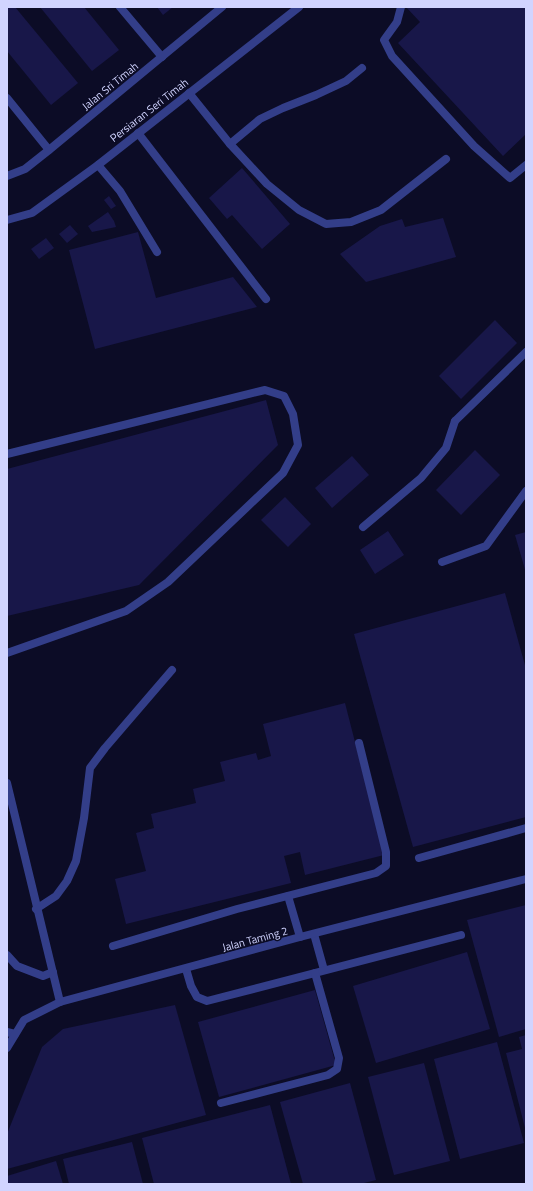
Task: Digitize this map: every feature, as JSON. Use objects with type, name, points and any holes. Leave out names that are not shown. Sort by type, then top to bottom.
[{"type":"street","points":[[120,7],[162,58]]},
{"type":"street","name":"Jalan Sri Timah","points":[[7,176],[25,169],[162,58],[222,7]]},
{"type":"street","name":"Persiaran Seri Timah","points":[[7,220],[32,213],[190,93],[298,7]]},
{"type":"street","points":[[401,7],[397,22],[384,40],[392,56],[474,146],[510,178],[526,165]]},
{"type":"street","points":[[230,144],[260,119],[346,81],[362,68]]},
{"type":"street","points":[[190,93],[230,144],[267,184],[299,210],[326,224],[351,222],[381,210],[446,159]]},
{"type":"street","points":[[7,98],[49,150]]},
{"type":"street","points":[[138,133],[266,299]]},
{"type":"street","points":[[98,164],[120,191],[157,252]]},
{"type":"street","points":[[363,527],[421,478],[446,448],[454,421],[526,352]]},
{"type":"street","points":[[7,454],[265,390],[284,396],[293,414],[298,445],[283,473],[168,582],[126,611],[7,653]]},
{"type":"street","points":[[442,562],[486,546],[526,491]]},
{"type":"street","points":[[36,909],[56,896],[67,881],[76,861],[84,818],[90,768],[105,748],[172,670]]},
{"type":"street","points":[[113,946],[237,909],[376,872],[386,866],[386,852],[359,743]]},
{"type":"street","points":[[7,783],[36,909],[60,1002]]},
{"type":"street","points":[[419,858],[526,828]]},
{"type":"street","name":"Jalan Taming 2","points":[[7,1048],[24,1020],[60,1002],[526,879]]},
{"type":"street","points":[[288,896],[300,938]]},
{"type":"street","points":[[314,934],[324,970]]},
{"type":"street","points":[[186,969],[191,986],[197,997],[207,1001],[461,935]]},
{"type":"street","points":[[7,955],[17,966],[43,976],[53,972]]},
{"type":"street","points":[[222,1103],[328,1075],[337,1069],[339,1058],[315,973]]},
{"type":"street","points":[[7,1032],[16,1034]]},
{"type":"building","points":[[7,7],[15,7],[78,83],[51,105],[7,51]]},
{"type":"building","points":[[40,7],[84,7],[119,50],[92,71]]},
{"type":"building","points":[[157,7],[173,7],[163,15]]},
{"type":"building","points":[[406,7],[526,7],[526,134],[503,156],[398,43],[420,22]]},
{"type":"building","points":[[242,168],[290,224],[262,249],[232,215],[227,219],[209,198]]},
{"type":"building","points":[[109,196],[116,206],[111,209],[104,200]]},
{"type":"building","points":[[108,212],[116,227],[92,232],[88,226]]},
{"type":"building","points":[[443,218],[456,257],[366,282],[340,254],[380,226],[402,219],[405,227]]},
{"type":"building","points":[[70,225],[78,234],[67,243],[59,234]]},
{"type":"building","points":[[138,232],[156,298],[233,277],[257,307],[95,349],[69,250]]},
{"type":"building","points":[[46,238],[54,248],[39,259],[31,249]]},
{"type":"building","points":[[495,320],[517,343],[461,399],[439,376]]},
{"type":"building","points":[[266,400],[278,445],[139,585],[7,616],[7,469]]},
{"type":"building","points":[[475,450],[500,475],[461,515],[436,490]]},
{"type":"building","points":[[352,456],[369,475],[332,508],[315,488]]},
{"type":"building","points":[[285,497],[311,524],[288,547],[261,520]]},
{"type":"building","points":[[388,531],[404,555],[375,574],[360,550]]},
{"type":"building","points":[[526,532],[526,573],[515,535]]},
{"type":"building","points":[[505,593],[526,669],[526,817],[413,847],[354,634]]},
{"type":"building","points":[[345,703],[384,855],[305,875],[300,852],[284,856],[291,883],[126,924],[115,879],[146,871],[136,833],[154,828],[151,814],[196,803],[193,789],[225,781],[220,762],[256,753],[258,760],[271,756],[263,724]]},
{"type":"building","points":[[526,905],[526,1029],[499,1037],[467,920]]},
{"type":"building","points":[[467,952],[490,1029],[376,1063],[353,986]]},
{"type":"building","points":[[315,990],[336,1065],[219,1097],[198,1022]]},
{"type":"building","points":[[175,1005],[206,1115],[7,1169],[7,1134],[42,1047],[63,1029]]},
{"type":"building","points":[[526,1035],[525,1128],[506,1053],[522,1049],[519,1037]]},
{"type":"building","points":[[497,1042],[524,1143],[460,1159],[434,1059]]},
{"type":"building","points":[[424,1063],[450,1161],[394,1175],[368,1077]]},
{"type":"building","points":[[350,1083],[376,1180],[360,1184],[303,1184],[280,1102]]},
{"type":"building","points":[[270,1105],[291,1184],[154,1184],[142,1138]]},
{"type":"building","points":[[132,1142],[143,1184],[69,1184],[63,1159]]},
{"type":"building","points":[[56,1161],[63,1184],[7,1184],[7,1176]]}]
